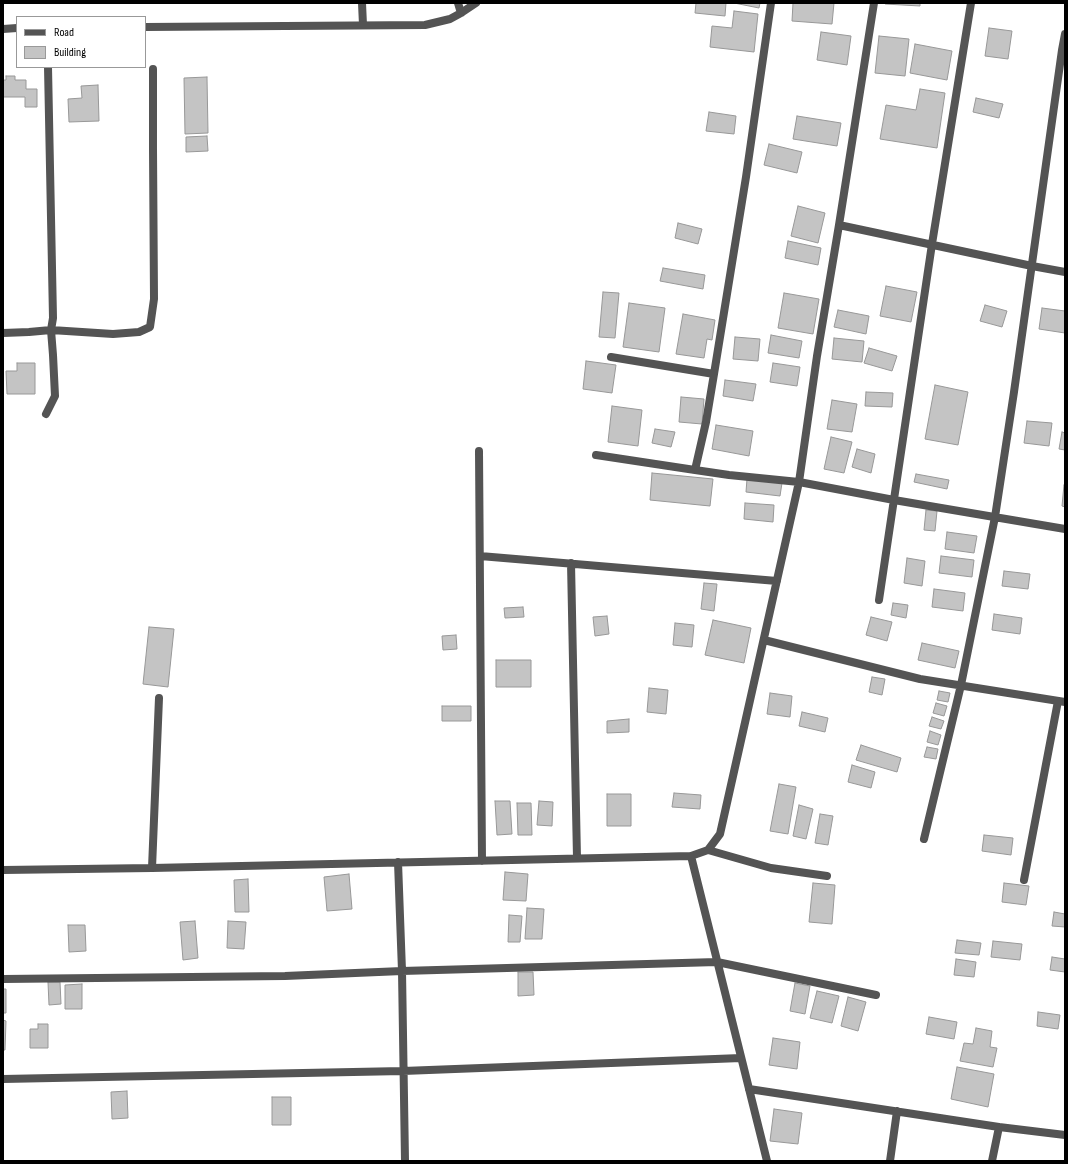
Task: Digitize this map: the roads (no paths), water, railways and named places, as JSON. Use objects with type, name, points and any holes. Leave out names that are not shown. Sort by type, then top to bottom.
[{"type":"street","points":[[362,3],[363,25]]},
{"type":"street","points":[[458,3],[461,13]]},
{"type":"street","points":[[146,27],[425,25],[450,19],[476,3]]},
{"type":"street","points":[[695,470],[706,422],[714,374],[771,3]]},
{"type":"street","points":[[3,870],[691,856],[708,850],[720,834],[799,482],[817,356],[874,3]]},
{"type":"street","points":[[879,600],[932,244],[971,3]]},
{"type":"street","points":[[3,29],[16,28]]},
{"type":"street","points":[[924,839],[961,685],[995,517],[1065,34]]},
{"type":"street","points":[[46,414],[55,396],[54,355],[51,330],[54,318],[48,68]]},
{"type":"street","points":[[3,333],[51,330],[113,334],[139,332],[150,327],[154,299],[154,69]]},
{"type":"street","points":[[839,224],[1065,272]]},
{"type":"street","points":[[611,357],[714,374]]},
{"type":"street","points":[[479,450],[482,861]]},
{"type":"street","points":[[596,454],[729,475],[799,482],[1065,529]]},
{"type":"street","points":[[480,556],[776,581]]},
{"type":"street","points":[[570,563],[577,858]]},
{"type":"street","points":[[764,640],[920,679],[1062,701],[1024,880]]},
{"type":"street","points":[[152,868],[159,698]]},
{"type":"street","points":[[708,850],[771,868],[827,876]]},
{"type":"street","points":[[691,856],[767,1161]]},
{"type":"street","points":[[398,862],[406,1161]]},
{"type":"street","points":[[3,978],[285,976],[402,971],[717,962],[876,995]]},
{"type":"street","points":[[3,1079],[403,1071],[741,1058]]},
{"type":"street","points":[[749,1089],[1065,1136]]},
{"type":"street","points":[[890,1161],[897,1111]]},
{"type":"street","points":[[992,1161],[999,1127]]}]
